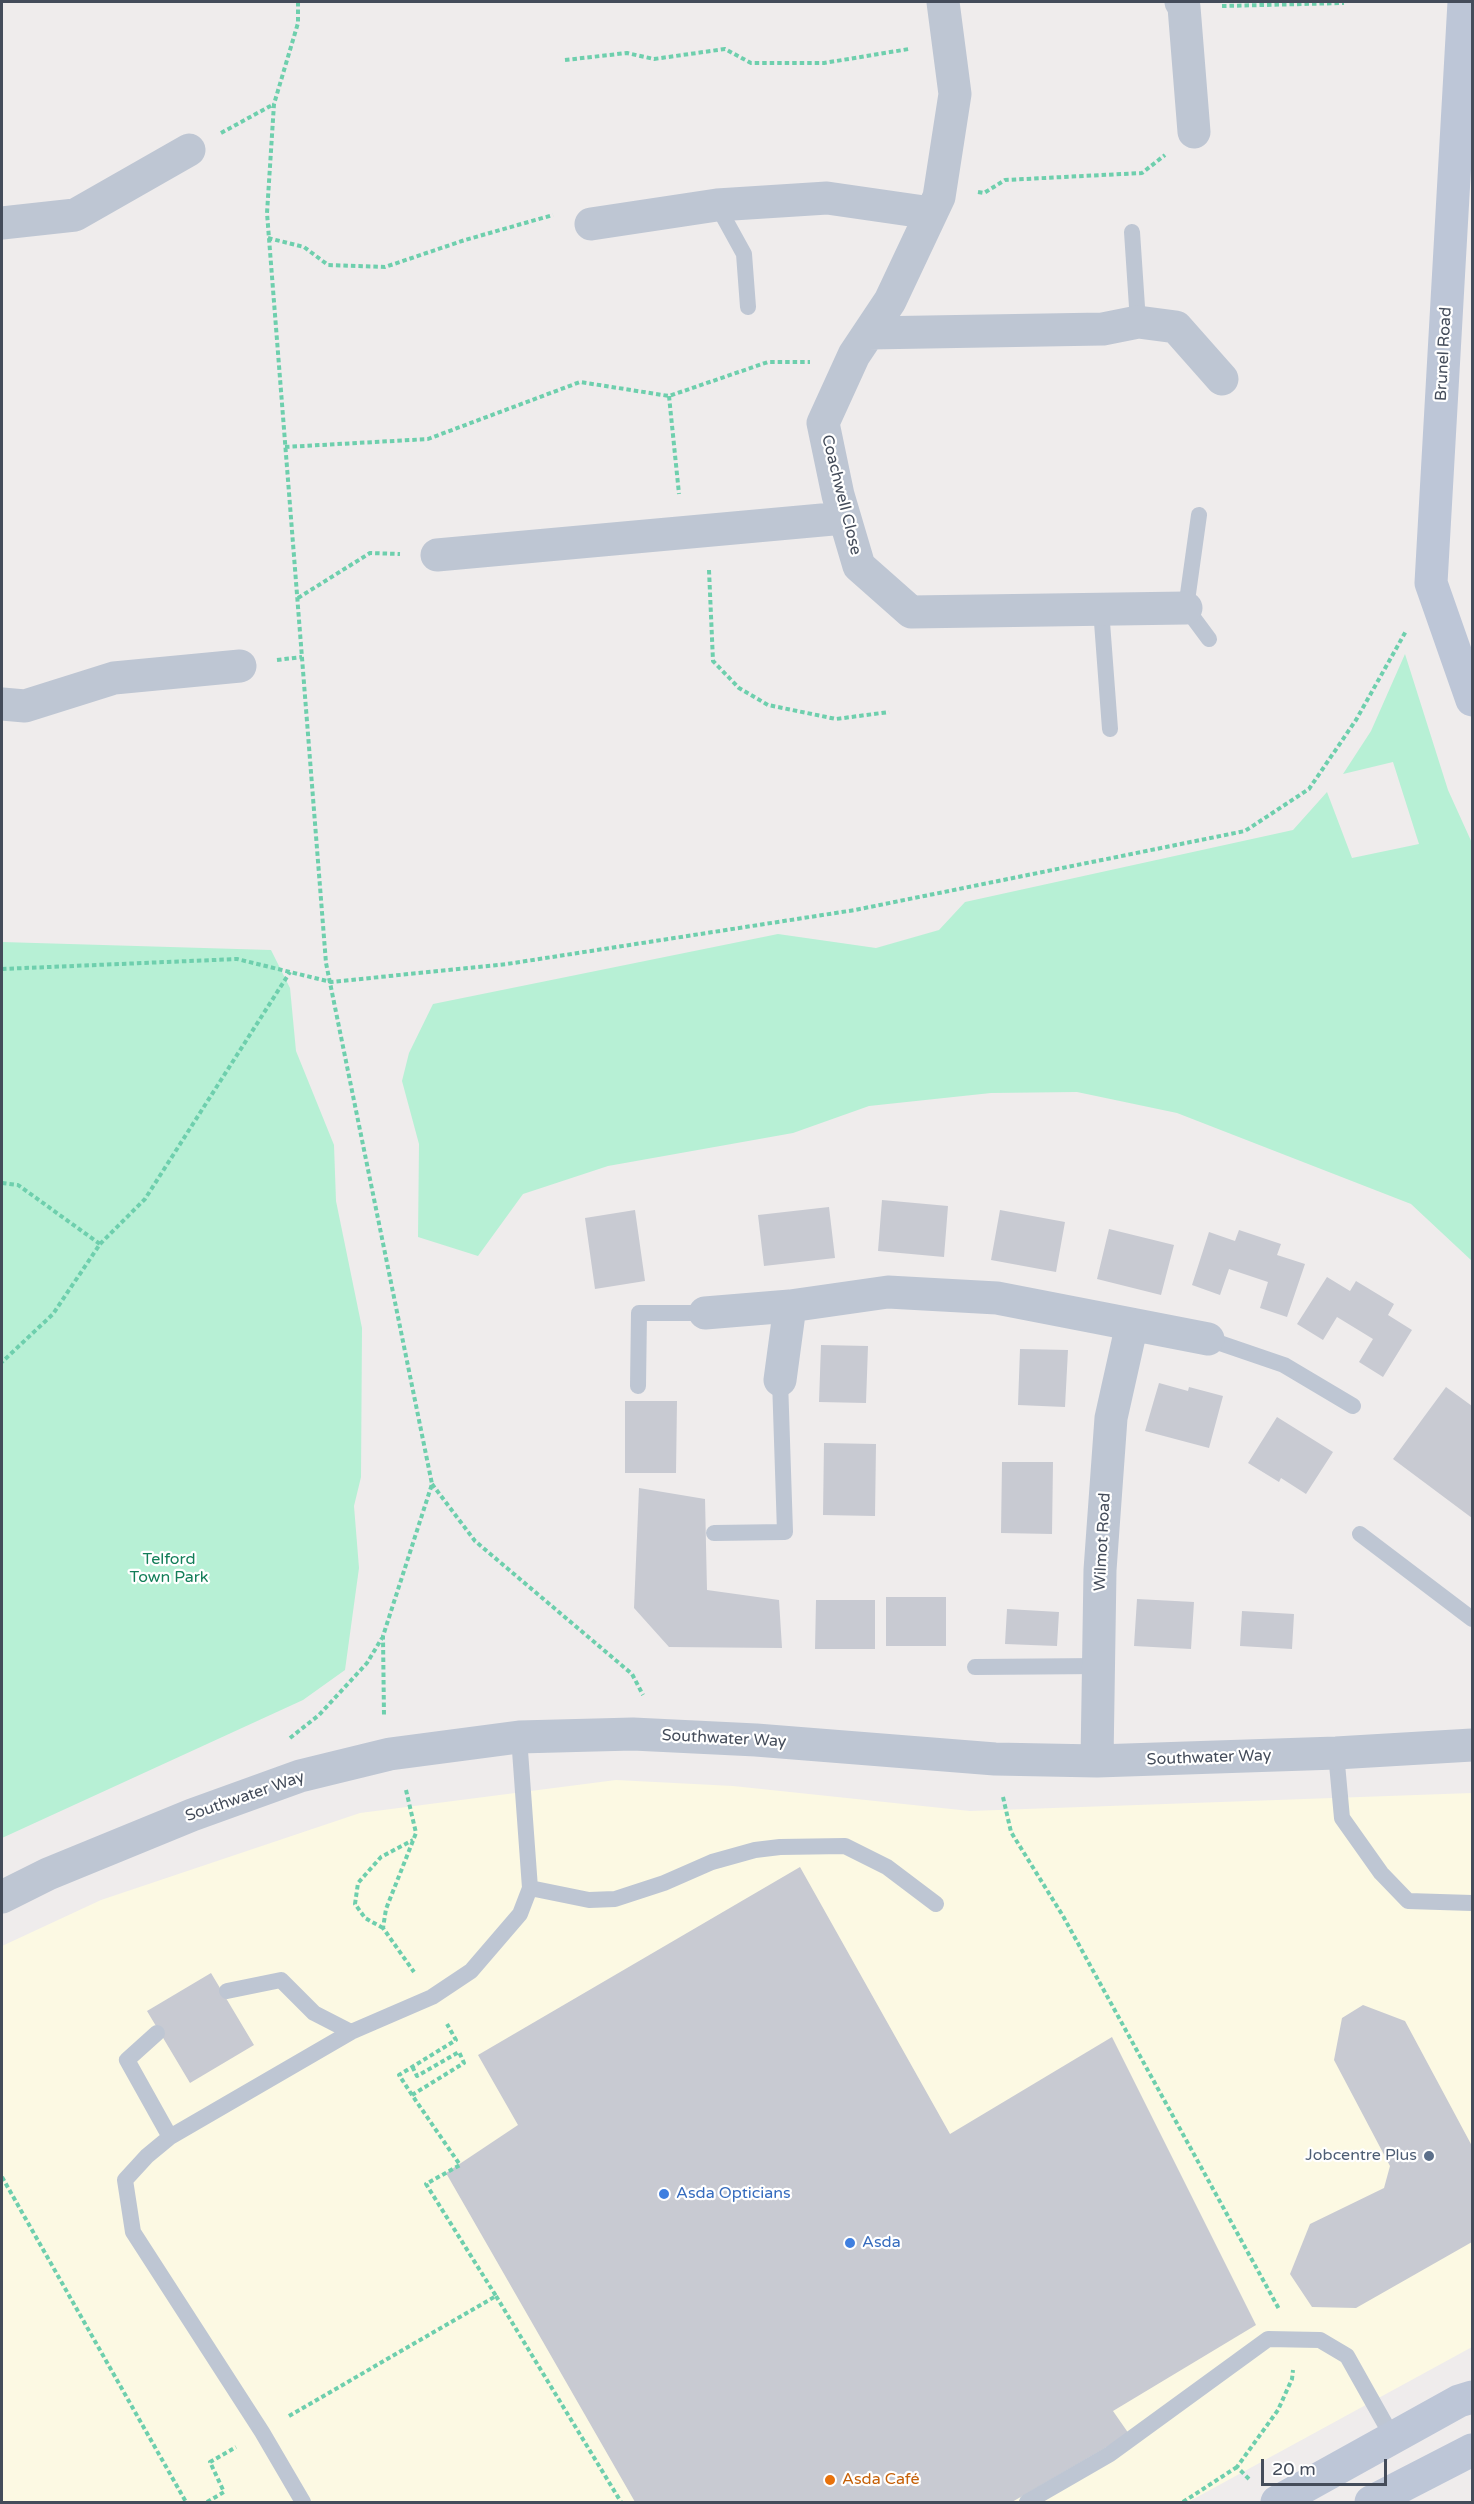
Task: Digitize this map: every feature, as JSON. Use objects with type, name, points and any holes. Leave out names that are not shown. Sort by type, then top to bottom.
[{"type":"street","name":"Coachwell Close","points":[[943,2],[955,94],[936,200],[890,300],[851,362],[823,423],[844,518],[859,566],[911,612],[1186,608]]},
{"type":"street","name":"Brunel Road","points":[[1464,2],[1463,181],[1431,583],[1473,700]]},
{"type":"street","points":[[1183,4],[1194,132]]},
{"type":"street","points":[[2,223],[75,215],[189,150]]},
{"type":"street","points":[[596,223],[717,205],[827,198],[936,200]]},
{"type":"street","points":[[869,333],[1103,329],[1138,322],[1176,327],[1222,379]]},
{"type":"street","points":[[437,555],[844,518]]},
{"type":"street","points":[[2,704],[25,706],[114,678],[240,666]]},
{"type":"street","points":[[705,1313],[790,1306],[888,1292],[998,1298],[1208,1339]]},
{"type":"street","points":[[780,1380],[790,1306]]},
{"type":"street","name":"Wilmot Road","points":[[1097,1761],[1100,1570],[1111,1418],[1132,1324]]},
{"type":"street","name":"Southwater Way","points":[[2,1897],[48,1874],[192,1815],[300,1776],[390,1754],[519,1737],[664,1735],[995,1759],[1097,1761],[1336,1753],[1473,1745]]},
{"type":"street","points":[[1265,2494],[1393,2438],[1459,2401],[1473,2397]]},
{"type":"street","points":[[1371,2502],[1473,2450]]},
{"type":"lane","points":[[717,205],[744,254],[748,307]]},
{"type":"lane","points":[[1132,232],[1138,322]]},
{"type":"lane","points":[[1199,515],[1186,608],[1209,639]]},
{"type":"lane","points":[[1101,609],[1110,729]]},
{"type":"lane","points":[[638,1386],[639,1313],[705,1313]]},
{"type":"lane","points":[[1208,1339],[1284,1365],[1353,1406]]},
{"type":"lane","points":[[714,1533],[785,1532],[780,1380]]},
{"type":"lane","points":[[1360,1534],[1473,1619]]},
{"type":"lane","points":[[975,1667],[1100,1666]]},
{"type":"lane","points":[[303,2502],[262,2432],[133,2232],[125,2180],[147,2156],[170,2137],[351,2032],[432,1997],[471,1971],[520,1914],[530,1888],[519,1737]]},
{"type":"lane","points":[[1336,1753],[1342,1818],[1381,1873],[1408,1901],[1473,1903]]},
{"type":"lane","points":[[530,1888],[589,1900],[615,1899],[664,1884],[712,1862],[755,1850],[780,1847],[845,1846],[887,1867],[936,1904]]},
{"type":"lane","points":[[227,1991],[282,1980],[315,2013],[351,2032]]},
{"type":"lane","points":[[157,2033],[127,2060],[170,2137]]},
{"type":"lane","points":[[1027,2502],[1110,2454],[1268,2339],[1320,2340],[1347,2356],[1393,2438]]},
{"type":"path","points":[[298,2],[298,23],[274,104],[267,213],[326,963],[432,1484],[475,1541],[632,1674],[664,1735]]},
{"type":"path","points":[[1183,4],[1344,3]]},
{"type":"path","points":[[565,60],[627,53],[654,59],[725,49],[751,63],[824,63],[949,43]]},
{"type":"path","points":[[189,150],[274,104]]},
{"type":"path","points":[[936,200],[984,193],[1005,180],[1142,173],[1194,132]]},
{"type":"path","points":[[268,238],[304,247],[328,265],[386,267],[465,240],[573,210],[596,223]]},
{"type":"path","points":[[285,447],[428,439],[580,382],[669,396],[768,362],[851,362]]},
{"type":"path","points":[[669,396],[682,532]]},
{"type":"path","points":[[297,598],[370,553],[437,555]]},
{"type":"path","points":[[709,560],[713,661],[739,688],[768,705],[836,719],[890,712]]},
{"type":"path","points":[[2,969],[237,959],[331,982],[507,964],[843,912],[1245,831],[1309,789],[1389,664],[1431,583]]},
{"type":"path","points":[[2,1362],[53,1314],[100,1244],[145,1198],[290,972]]},
{"type":"path","points":[[2,1183],[18,1185],[100,1244]]},
{"type":"path","points":[[287,1740],[319,1715],[368,1664],[383,1636],[432,1484]]},
{"type":"path","points":[[383,1636],[384,1714],[390,1754],[396,1782],[406,1788],[416,1833],[386,1909]]},
{"type":"path","points":[[995,1759],[1011,1832],[1063,1916],[1295,2340],[1292,2379],[1278,2410],[1237,2467],[1183,2502]]},
{"type":"path","points":[[382,1928],[365,1918],[355,1904],[358,1883],[381,1857],[413,1840]]},
{"type":"path","points":[[412,2095],[464,2063],[459,2052],[417,2076],[412,2066],[399,2075],[412,2095],[460,2165],[426,2184],[621,2502]]},
{"type":"path","points":[[2,2177],[186,2502]]},
{"type":"path","points":[[207,2502],[224,2493],[210,2462],[496,2295]]},
{"type":"path","points":[[1237,2467],[1265,2494]]},
{"type":"shaded area","points":[[616,1780],[733,1786],[970,1811],[1472,1793],[1472,2347],[1188,2502],[2,2502],[2,1946],[101,1900],[360,1813]]},
{"type":"green space","points":[[1405,654],[1448,790],[1472,843],[1472,1261],[1411,1204],[1177,1113],[1077,1092],[991,1093],[869,1106],[793,1133],[608,1166],[523,1194],[478,1256],[418,1237],[419,1144],[402,1081],[409,1053],[433,1004],[778,934],[876,948],[939,930],[965,902],[1293,830],[1327,792],[1352,858],[1419,844],[1393,762],[1343,774],[1371,731]]},
{"type":"green space","name":"Telford Town Park","points":[[2,942],[271,950],[290,988],[296,1051],[334,1145],[336,1201],[362,1328],[361,1477],[354,1506],[359,1568],[345,1670],[303,1700],[2,1838]]},
{"type":"building","points":[[882,1200],[948,1206],[944,1257],[878,1251]]},
{"type":"building","points":[[829,1207],[835,1258],[764,1266],[758,1215]]},
{"type":"building","points":[[635,1210],[645,1281],[595,1289],[585,1218]]},
{"type":"building","points":[[1000,1210],[1065,1222],[1056,1272],[991,1260]]},
{"type":"building","points":[[1109,1229],[1174,1245],[1161,1295],[1097,1279]]},
{"type":"building","points":[[1239,1230],[1281,1244],[1277,1255],[1305,1264],[1287,1317],[1260,1308],[1268,1282],[1229,1269],[1220,1295],[1192,1285],[1209,1232],[1235,1241]]},
{"type":"building","points":[[1327,1277],[1350,1291],[1356,1281],[1394,1304],[1388,1315],[1412,1330],[1383,1377],[1359,1362],[1373,1339],[1337,1317],[1323,1340],[1297,1324]]},
{"type":"building","points":[[821,1345],[868,1346],[866,1403],[819,1402]]},
{"type":"building","points":[[1020,1349],[1068,1350],[1065,1407],[1018,1405]]},
{"type":"building","points":[[1159,1383],[1188,1391],[1189,1387],[1223,1396],[1209,1448],[1145,1431]]},
{"type":"building","points":[[1446,1387],[1472,1406],[1472,1518],[1393,1459]]},
{"type":"building","points":[[625,1401],[677,1401],[676,1473],[625,1473]]},
{"type":"building","points":[[1277,1417],[1333,1452],[1306,1494],[1281,1478],[1279,1482],[1248,1463]]},
{"type":"building","points":[[824,1443],[876,1444],[875,1516],[823,1515]]},
{"type":"building","points":[[1002,1462],[1053,1462],[1052,1534],[1001,1533]]},
{"type":"building","points":[[639,1488],[705,1499],[707,1590],[779,1600],[782,1648],[669,1647],[634,1608]]},
{"type":"building","points":[[886,1597],[946,1597],[946,1646],[886,1646]]},
{"type":"building","points":[[1137,1599],[1194,1602],[1191,1649],[1134,1646]]},
{"type":"building","points":[[816,1600],[875,1600],[875,1649],[815,1649]]},
{"type":"building","points":[[1007,1609],[1059,1612],[1057,1646],[1005,1644]]},
{"type":"building","points":[[1242,1611],[1294,1614],[1292,1649],[1240,1646]]},
{"type":"building","name":"Asda","points":[[800,1867],[950,2134],[1112,2037],[1256,2325],[1113,2411],[1129,2434],[1012,2502],[635,2502],[446,2173],[518,2125],[478,2055]]},
{"type":"building","points":[[211,1973],[254,2045],[190,2083],[147,2011]]},
{"type":"building","name":"Jobcentre Plus","points":[[1363,2005],[1405,2021],[1472,2146],[1472,2242],[1356,2308],[1312,2307],[1290,2274],[1310,2224],[1384,2188],[1390,2166],[1334,2060],[1342,2018]]},
{"type":"place","name":"Jobcentre Plus","points":[[1429,2156]]},
{"type":"place","name":"Asda Opticians","points":[[664,2194]]},
{"type":"place","name":"Asda","points":[[850,2243]]},
{"type":"place","name":"Asda Café","points":[[830,2480]]}]
